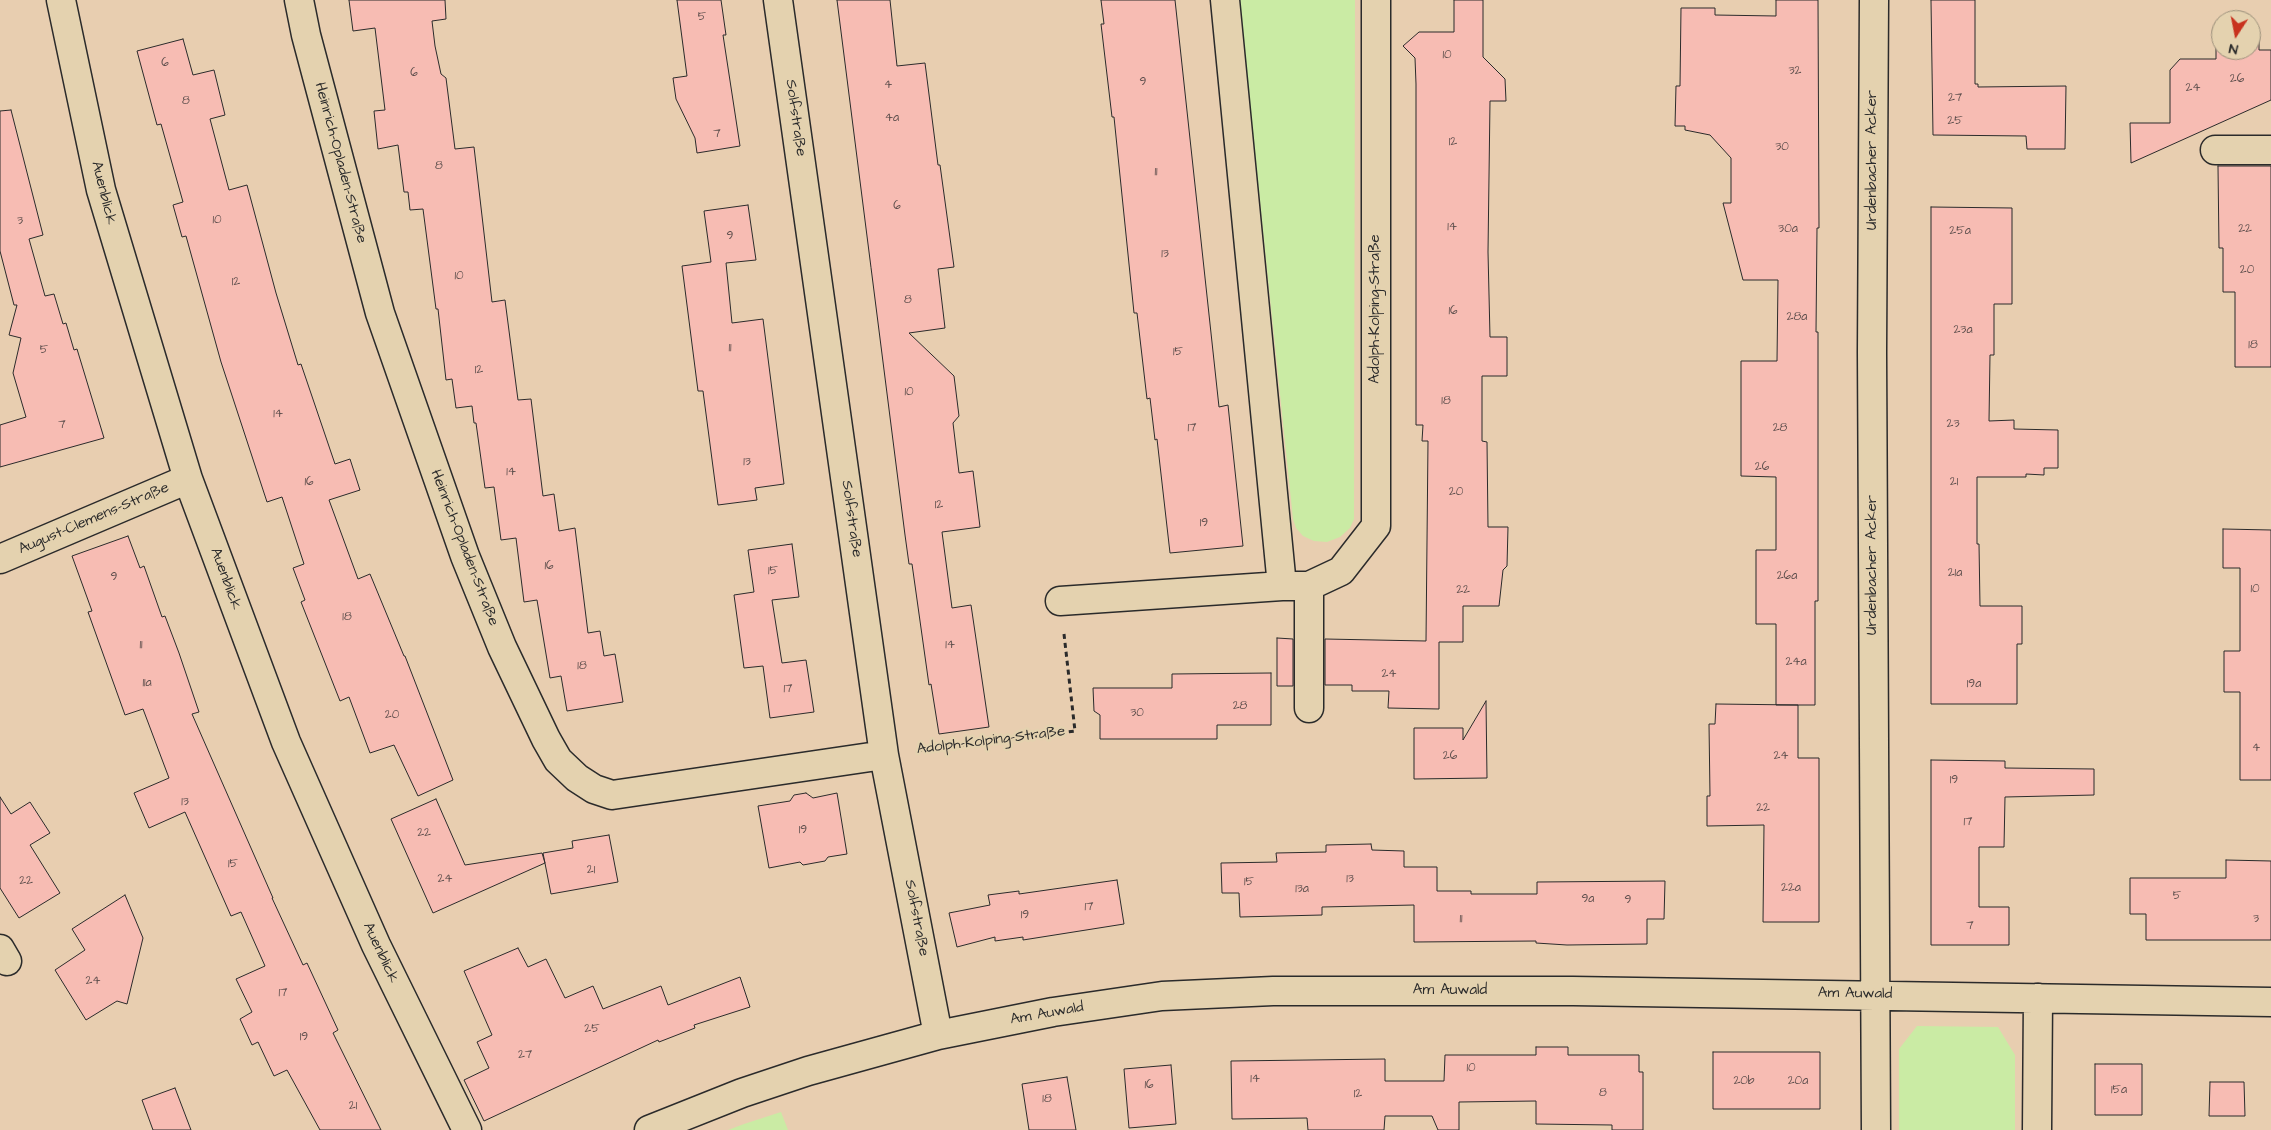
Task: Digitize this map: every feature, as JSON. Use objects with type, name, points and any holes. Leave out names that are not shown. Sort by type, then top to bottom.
[{"type":"street","name":"Auenblick","points":[[61,0],[101,190],[188,479],[286,742],[376,944],[467,1130]]},
{"type":"street","name":"Heinrich-Opladen-Straße","points":[[299,0],[306,35],[380,313],[465,556],[502,647],[558,760],[577,778],[594,789],[612,795],[884,755]]},
{"type":"street","name":"Solfstraße","points":[[778,0],[884,755],[938,1035]]},
{"type":"street","points":[[1225,0],[1282,586]]},
{"type":"street","name":"Adolph-Kolping-Straße","points":[[1060,602],[1282,586],[1309,586],[1342,570],[1376,526],[1376,0]]},
{"type":"street","name":"Urdenbacher Acker","points":[[1874,0],[1872,352],[1876,1130]]},
{"type":"street","points":[[2215,150],[2271,150]]},
{"type":"street","name":"August-Clemens-Straße","points":[[0,559],[188,479]]},
{"type":"street","points":[[1309,586],[1310,708]]},
{"type":"street","name":"Am Auwald","points":[[649,1130],[734,1096],[808,1071],[938,1035],[1053,1012],[1162,996],[1273,992],[1574,990],[2271,1002]]},
{"type":"street","points":[[2037,1130],[2038,998]]},
{"type":"path","name":"Adolph-Kolping-Straße","points":[[884,755],[1074,731],[1060,602]]},
{"type":"green space","points":[[1239,0],[1355,0],[1354,519],[1350,528],[1340,537],[1327,542],[1314,541],[1303,536],[1296,528],[1293,519]]},
{"type":"green space","points":[[1917,1026],[1998,1027],[2015,1055],[2015,1130],[1899,1130],[1899,1049]]},
{"type":"green space","points":[[781,1112],[788,1130],[728,1130],[744,1124]]},
{"type":"building","points":[[349,0],[445,0],[446,19],[432,21],[435,46],[441,74],[446,78],[455,149],[474,147],[492,302],[505,300],[518,400],[531,399],[543,496],[554,494],[559,531],[575,528],[588,633],[600,631],[604,656],[615,654],[623,702],[567,711],[561,676],[550,678],[537,600],[524,602],[516,538],[501,540],[494,487],[485,488],[472,406],[456,408],[452,379],[446,380],[438,309],[436,309],[423,209],[410,210],[408,192],[404,192],[398,145],[378,149],[374,111],[385,110],[375,28],[353,31]]},
{"type":"building","points":[[677,0],[721,0],[726,35],[723,35],[740,146],[697,153],[695,138],[676,99],[673,78],[687,76]]},
{"type":"building","points":[[837,0],[890,0],[897,66],[925,63],[954,267],[938,269],[945,328],[909,333],[954,376],[959,416],[953,423],[959,473],[973,471],[980,527],[942,532],[952,608],[971,605],[989,727],[939,734],[931,684],[929,685],[912,564],[909,564]]},
{"type":"building","points":[[1101,0],[1175,0],[1219,407],[1228,405],[1243,546],[1170,553],[1157,439],[1155,440],[1150,398],[1147,399],[1137,313],[1134,313],[1114,117],[1112,117],[1101,24],[1104,24]]},
{"type":"building","points":[[1454,0],[1483,0],[1483,57],[1505,79],[1506,101],[1490,101],[1488,252],[1490,337],[1507,337],[1507,376],[1482,376],[1482,441],[1487,442],[1488,527],[1508,527],[1507,566],[1503,570],[1499,606],[1463,606],[1463,642],[1439,642],[1439,709],[1388,708],[1389,691],[1352,691],[1352,685],[1325,685],[1325,639],[1426,641],[1428,441],[1422,441],[1423,425],[1416,425],[1415,58],[1403,46],[1419,32],[1454,32]]},
{"type":"building","points":[[1776,0],[1818,0],[1819,228],[1817,228],[1816,332],[1818,332],[1818,601],[1815,601],[1815,705],[1776,705],[1776,624],[1756,624],[1756,550],[1776,550],[1776,477],[1741,476],[1741,361],[1777,361],[1778,280],[1743,280],[1723,203],[1731,203],[1731,158],[1710,135],[1685,130],[1685,126],[1675,126],[1676,86],[1680,86],[1681,8],[1715,8],[1715,15],[1776,16]]},
{"type":"building","points":[[1931,0],[1975,0],[1975,84],[1978,84],[1978,87],[2066,86],[2065,149],[2027,149],[2026,136],[1933,135]]},
{"type":"building","points":[[183,39],[193,75],[214,70],[225,115],[210,119],[229,190],[247,185],[276,293],[298,365],[301,364],[335,464],[350,459],[360,490],[329,500],[358,579],[370,574],[405,656],[453,780],[418,796],[394,745],[370,753],[349,697],[340,701],[301,602],[305,600],[293,568],[304,564],[282,497],[267,502],[221,362],[186,236],[182,237],[173,205],[183,202],[161,124],[157,125],[137,51]]},
{"type":"building","points":[[2261,50],[2271,50],[2271,100],[2131,163],[2130,123],[2170,123],[2170,70],[2180,59],[2261,60]]},
{"type":"building","points":[[11,110],[43,235],[29,239],[45,296],[54,294],[63,324],[66,323],[74,350],[77,349],[104,438],[0,467],[0,425],[26,417],[13,373],[21,338],[9,335],[17,305],[14,305],[0,251],[0,111]]},
{"type":"building","points":[[2218,166],[2271,166],[2271,367],[2235,367],[2235,292],[2223,292],[2223,248],[2219,248]]},
{"type":"building","points":[[748,205],[756,260],[726,263],[732,323],[763,319],[784,484],[755,488],[757,500],[718,505],[703,391],[698,391],[682,266],[711,262],[704,211]]},
{"type":"building","points":[[1931,207],[2012,208],[2012,304],[1994,304],[1994,355],[1990,355],[1989,421],[2014,420],[2014,429],[2058,430],[2058,468],[2044,468],[2044,475],[2026,474],[2026,477],[1977,477],[1977,544],[1979,544],[1980,606],[2022,606],[2022,644],[2017,644],[2017,704],[1931,704]]},
{"type":"building","points":[[2223,529],[2271,530],[2271,780],[2240,780],[2240,692],[2224,692],[2224,651],[2240,651],[2240,568],[2223,568]]},
{"type":"building","points":[[128,536],[140,568],[144,566],[162,617],[165,616],[179,653],[199,712],[192,714],[272,898],[303,965],[307,963],[338,1030],[333,1033],[381,1130],[320,1130],[287,1070],[274,1076],[258,1042],[252,1045],[240,1019],[252,1012],[236,979],[265,966],[241,912],[231,916],[185,812],[149,828],[134,793],[169,778],[143,709],[125,715],[88,612],[92,611],[72,556]]},
{"type":"building","points":[[792,544],[799,597],[772,600],[782,663],[806,660],[814,712],[770,718],[763,666],[744,668],[734,595],[754,592],[748,550]]},
{"type":"building","points":[[1277,638],[1293,639],[1293,686],[1277,686]]},
{"type":"building","points":[[1271,673],[1271,725],[1217,725],[1217,739],[1100,739],[1100,715],[1094,711],[1093,688],[1172,688],[1172,674]]},
{"type":"building","points":[[1486,701],[1487,778],[1414,779],[1414,728],[1463,728],[1463,740]]},
{"type":"building","points":[[1716,704],[1798,705],[1798,758],[1819,758],[1819,922],[1763,922],[1764,825],[1707,826],[1707,796],[1710,796],[1709,724],[1715,724]]},
{"type":"building","points":[[1931,760],[2005,761],[2005,768],[2094,769],[2094,795],[2005,797],[2004,847],[1979,847],[1979,907],[2009,907],[2009,945],[1931,945]]},
{"type":"building","points":[[806,793],[813,798],[837,793],[847,854],[828,857],[825,861],[803,865],[800,862],[769,868],[758,806],[790,801],[794,795]]},
{"type":"building","points":[[0,797],[11,814],[30,802],[50,833],[30,845],[60,893],[19,918],[0,888]]},
{"type":"building","points":[[436,799],[465,865],[542,853],[545,863],[433,913],[391,819]]},
{"type":"building","points":[[609,835],[618,882],[551,894],[543,853],[573,848],[572,841]]},
{"type":"building","points":[[1371,844],[1372,850],[1404,851],[1404,867],[1437,867],[1437,891],[1471,891],[1471,894],[1537,894],[1537,882],[1665,881],[1664,919],[1647,919],[1647,944],[1567,945],[1536,943],[1536,941],[1414,942],[1414,905],[1322,907],[1322,915],[1240,917],[1239,893],[1222,893],[1221,863],[1277,862],[1276,853],[1326,852],[1326,845]]},
{"type":"building","points":[[2226,860],[2271,861],[2271,940],[2146,940],[2146,914],[2130,914],[2130,878],[2226,878]]},
{"type":"building","points":[[1117,880],[1124,924],[1023,940],[1023,937],[995,941],[995,937],[957,947],[949,913],[990,905],[988,895],[1019,891],[1019,894]]},
{"type":"building","points":[[125,895],[143,938],[127,1004],[117,1001],[86,1020],[55,970],[85,950],[72,929]]},
{"type":"building","points":[[518,948],[528,967],[546,959],[565,998],[593,986],[603,1009],[661,986],[668,1005],[740,977],[750,1007],[694,1025],[695,1028],[659,1042],[658,1040],[484,1121],[464,1080],[489,1068],[477,1042],[492,1035],[464,971]]},
{"type":"building","points":[[1536,1047],[1568,1047],[1568,1055],[1639,1055],[1639,1072],[1643,1072],[1643,1130],[1612,1130],[1612,1125],[1536,1124],[1536,1101],[1459,1102],[1459,1130],[1438,1130],[1432,1116],[1385,1116],[1384,1130],[1308,1130],[1307,1118],[1232,1119],[1231,1061],[1385,1059],[1385,1081],[1444,1081],[1445,1055],[1536,1055]]},
{"type":"building","points":[[1713,1052],[1820,1052],[1820,1109],[1713,1109]]},
{"type":"building","points":[[2095,1064],[2142,1064],[2142,1115],[2095,1115]]},
{"type":"building","points":[[1171,1065],[1176,1124],[1129,1128],[1124,1069]]},
{"type":"building","points":[[1067,1077],[1076,1130],[1029,1130],[1022,1084]]},
{"type":"building","points":[[2210,1082],[2244,1082],[2245,1116],[2209,1116]]},
{"type":"building","points":[[175,1088],[191,1130],[153,1130],[142,1100]]}]
